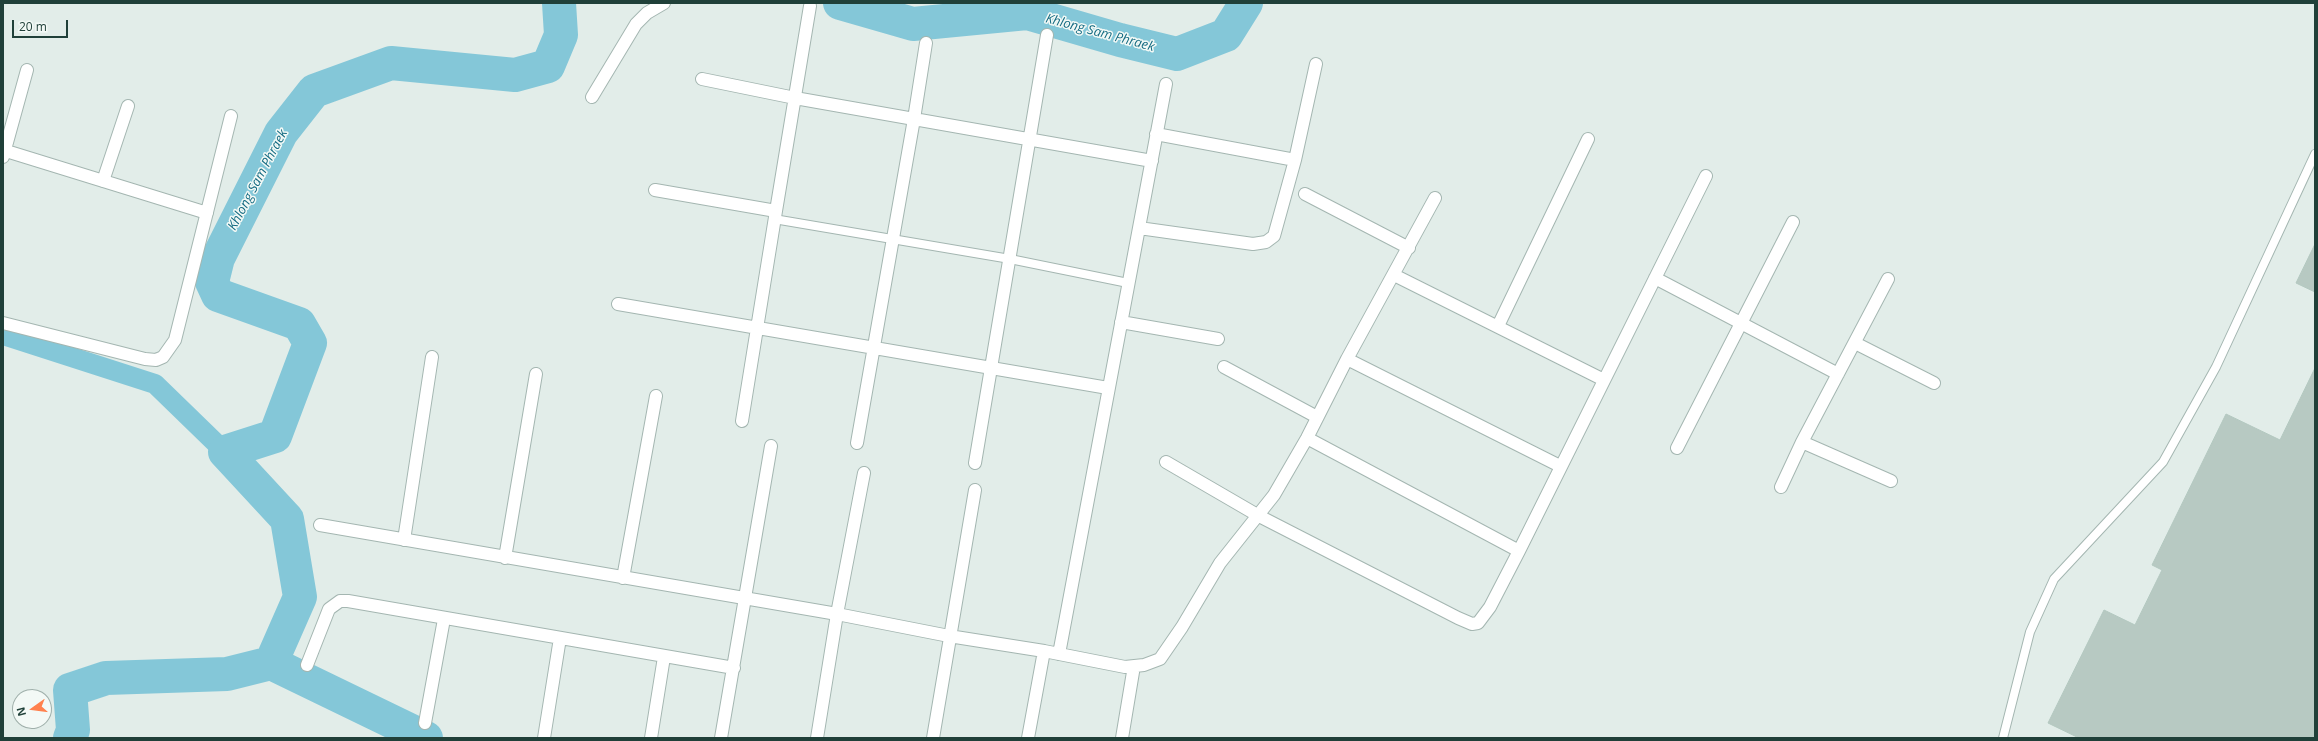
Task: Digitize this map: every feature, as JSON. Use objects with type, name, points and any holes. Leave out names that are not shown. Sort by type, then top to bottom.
[{"type":"street","points":[[592,97],[636,24],[647,13],[664,3]]},
{"type":"street","points":[[742,421],[756,328],[810,6]]},
{"type":"street","points":[[975,463],[1047,35]]},
{"type":"street","points":[[857,442],[926,43]]},
{"type":"street","points":[[1139,228],[1253,244],[1266,242],[1274,236],[1295,160],[1316,64]]},
{"type":"street","points":[[27,70],[4,152],[207,213]]},
{"type":"street","points":[[702,79],[795,98],[1029,141],[1152,161]]},
{"type":"street","points":[[1060,654],[1108,388],[1166,84]]},
{"type":"street","points":[[103,181],[128,106]]},
{"type":"street","points":[[3,323],[145,359],[156,360],[163,357],[175,340],[231,116]]},
{"type":"street","points":[[1156,134],[1295,160]]},
{"type":"street","points":[[1498,326],[1588,139]]},
{"type":"street","points":[[1166,462],[1259,516],[1472,624],[1478,623],[1484,617],[1519,551],[1560,466],[1706,176]]},
{"type":"street","points":[[655,190],[775,215]]},
{"type":"street","points":[[1305,194],[1409,248]]},
{"type":"street","points":[[320,525],[837,614],[949,636],[1044,651],[1125,667],[1144,665],[1160,659],[1182,627],[1220,563],[1259,516],[1307,438],[1347,359],[1435,198]]},
{"type":"street","points":[[1677,448],[1793,222]]},
{"type":"street","points":[[1394,275],[1604,380]]},
{"type":"street","points":[[1655,278],[1838,374]]},
{"type":"street","points":[[1781,487],[1802,442],[1888,279]]},
{"type":"street","points":[[618,304],[874,347],[990,369],[1108,388]]},
{"type":"street","points":[[1121,322],[1218,339]]},
{"type":"street","points":[[1855,342],[1934,383]]},
{"type":"street","points":[[404,540],[432,356]]},
{"type":"street","points":[[1347,359],[1560,466]]},
{"type":"street","points":[[1224,367],[1317,417]]},
{"type":"street","points":[[505,558],[536,374]]},
{"type":"street","points":[[623,578],[656,396]]},
{"type":"street","points":[[1307,438],[1519,551]]},
{"type":"street","points":[[1802,442],[1891,481]]},
{"type":"street","points":[[721,738],[771,446]]},
{"type":"street","points":[[817,738],[837,614],[864,473]]},
{"type":"street","points":[[933,738],[949,636],[975,490]]},
{"type":"street","points":[[306,664],[329,609],[340,600],[734,668]]},
{"type":"street","points":[[425,723],[444,619]]},
{"type":"street","points":[[544,738],[560,638]]},
{"type":"street","points":[[1028,738],[1044,651]]},
{"type":"street","points":[[651,738],[664,657]]},
{"type":"street","points":[[1122,738],[1134,666]]},
{"type":"lane","points":[[2003,738],[2030,632],[2054,579],[2162,462],[2216,367],[2315,154]]},
{"type":"lane","points":[[775,215],[1010,259],[1128,283]]},
{"type":"building","points":[[2315,244],[2315,292],[2296,283]]},
{"type":"building","points":[[2315,368],[2315,738],[2079,738],[2048,723],[2104,610],[2135,625],[2162,570],[2152,565],[2226,414],[2280,440]]},
{"type":"waterway","name":"Khlong Sam Phraek","points":[[271,663],[300,597],[287,519],[225,452],[275,436],[310,343],[299,324],[218,295],[212,282],[218,258],[281,133],[314,91],[391,63],[515,75],[548,66],[561,35],[559,3]]},
{"type":"waterway","name":"Khlong Sam Phraek","points":[[840,3],[913,24],[1027,13],[1120,40],[1177,54],[1226,35],[1246,3]]},
{"type":"waterway","points":[[3,335],[155,384],[225,452]]},
{"type":"waterway","points":[[70,738],[73,730],[70,690],[106,678],[227,674],[271,663],[426,738]]}]
